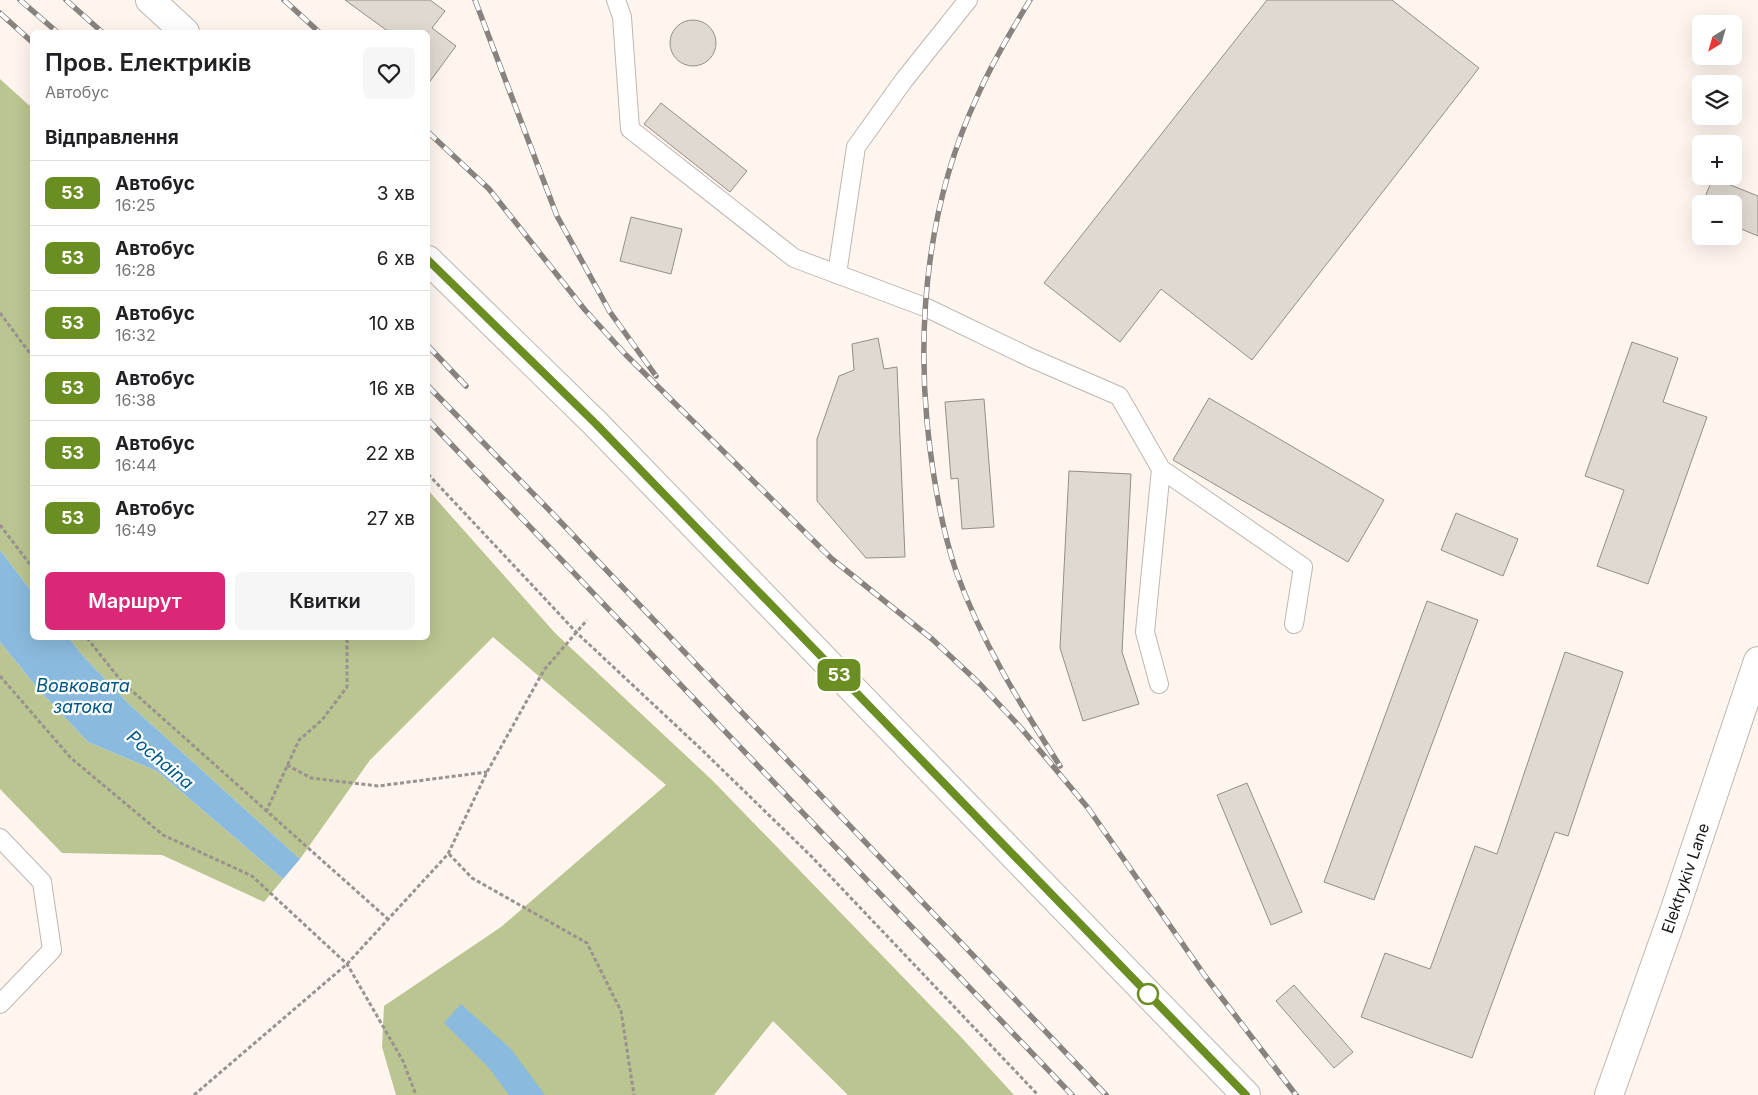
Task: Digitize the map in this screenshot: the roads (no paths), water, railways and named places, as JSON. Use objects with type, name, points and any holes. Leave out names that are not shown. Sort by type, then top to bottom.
[{"type":"street","points":[[150,0],[183,30]]},
{"type":"street","points":[[430,262],[602,432],[1246,1095]]},
{"type":"street","name":"Elektrykiv Lane","points":[[1609,1095],[1676,909],[1758,660]]},
{"type":"lane","points":[[616,0],[622,17],[630,129],[794,258],[925,307],[1032,358],[1119,396],[1161,469],[1303,567],[1294,624]]},
{"type":"lane","points":[[837,274],[856,147],[904,80],[968,0]]},
{"type":"lane","points":[[1159,684],[1145,632],[1161,469]]},
{"type":"lane","points":[[0,838],[42,882],[52,950],[0,1004]]},
{"type":"water","name":"Вовковата затока","points":[[0,550],[30,589],[30,640],[71,640],[83,656],[130,705],[300,859],[283,879],[157,771],[88,742],[40,691],[0,642]]},
{"type":"water","points":[[461,1004],[511,1049],[545,1095],[509,1095],[489,1068],[444,1023]]},
{"type":"railway","points":[[20,0],[55,30]]},
{"type":"railway","points":[[66,0],[100,30]]},
{"type":"railway","points":[[284,0],[317,30]]},
{"type":"railway","points":[[475,0],[557,216],[610,312],[656,376]]},
{"type":"railway","points":[[1030,0],[983,84],[961,135],[948,175],[938,215],[926,297],[924,381],[934,478],[945,534],[956,571],[977,622],[1002,672],[1060,766]]},
{"type":"railway","points":[[0,13],[30,40]]},
{"type":"railway","points":[[430,134],[489,189],[585,310],[626,355],[832,559],[932,639],[980,684],[1021,728],[1088,808],[1205,976],[1296,1095]]},
{"type":"railway","points":[[430,348],[466,386]]},
{"type":"railway","points":[[430,388],[554,515],[1106,1095]]},
{"type":"railway","points":[[430,422],[1072,1095]]},
{"type":"water label","name":"Pochaina","points":[[160,760]]}]
